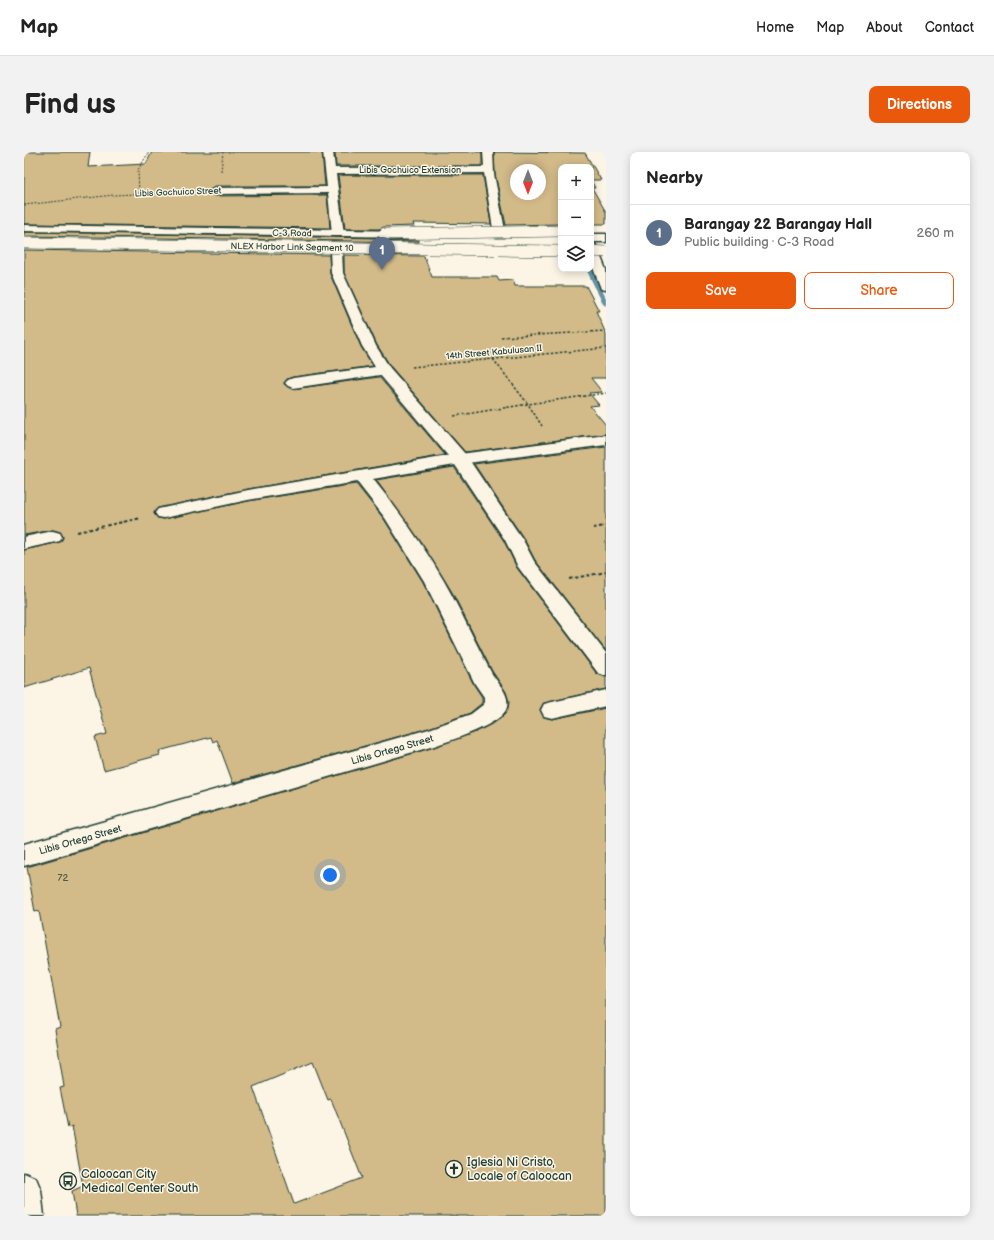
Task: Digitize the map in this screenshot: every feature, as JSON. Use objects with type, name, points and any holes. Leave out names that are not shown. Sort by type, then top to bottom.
[{"type":"main road","points":[[328,152],[338,234]]},
{"type":"main road","points":[[488,152],[489,170],[500,235]]},
{"type":"main road","points":[[413,158],[416,170]]},
{"type":"main road","name":"Libis Gochuico Extension","points":[[331,171],[489,170]]},
{"type":"main road","name":"Libis Gochuico Street","points":[[214,191],[333,190]]},
{"type":"main road","name":"C-3 Road","points":[[24,229],[558,237]]},
{"type":"main road","name":"NLEX Harbor Link Segment 10","points":[[24,229],[558,237]]},
{"type":"main road","points":[[354,234],[558,231]]},
{"type":"main road","points":[[594,231],[606,231]]},
{"type":"main road","points":[[594,237],[606,237]]},
{"type":"main road","name":"C-3 Road","points":[[24,244],[336,258],[558,252]]},
{"type":"main road","name":"NLEX Harbor Link Segment 10","points":[[24,244],[558,252]]},
{"type":"main road","points":[[596,254],[606,265]]},
{"type":"main road","points":[[596,254],[606,286]]},
{"type":"main road","points":[[336,258],[337,273],[370,346],[384,370],[460,459],[514,540],[525,563],[606,668]]},
{"type":"main road","points":[[293,384],[384,370]]},
{"type":"main road","points":[[164,514],[248,495],[460,459],[606,440]]},
{"type":"main road","name":"Libis Ortega Street","points":[[24,855],[434,737],[479,720],[496,707],[494,695],[486,684],[434,581],[394,516],[362,476]]},
{"type":"main road","points":[[24,543],[53,537]]},
{"type":"main road","points":[[552,710],[606,698]]},
{"type":"main road","points":[[24,1190],[27,1216]]},
{"type":"path","points":[[139,194],[138,170],[149,152]]},
{"type":"path","name":"Libis Gochuico Street","points":[[24,205],[139,194],[214,191]]},
{"type":"path","points":[[500,337],[606,331]]},
{"type":"path","name":"14th Street Kabulusan II","points":[[384,370],[606,348]]},
{"type":"path","points":[[493,359],[528,404],[546,433],[558,447]]},
{"type":"path","points":[[428,420],[606,393]]},
{"type":"path","points":[[53,537],[164,514]]},
{"type":"path","points":[[593,528],[606,526]]},
{"type":"path","points":[[540,584],[606,572]]},
{"type":"building","points":[[24,152],[90,152],[88,167],[146,164],[152,152],[322,152],[325,186],[215,186],[209,192],[215,196],[327,195],[330,228],[24,224]]},
{"type":"building","points":[[335,152],[482,152],[482,166],[336,166]]},
{"type":"building","points":[[494,152],[585,153],[592,164],[558,164],[558,224],[506,225],[495,174]]},
{"type":"building","points":[[594,168],[601,180],[594,180]]},
{"type":"building","points":[[338,175],[483,175],[491,224],[413,223],[414,226],[384,227],[379,229],[345,229]]},
{"type":"building","points":[[594,191],[606,212],[606,224],[594,224]]},
{"type":"building","points":[[24,232],[378,238],[384,241],[419,240],[419,242],[24,236]]},
{"type":"building","points":[[24,250],[329,255],[330,274],[361,347],[373,366],[293,377],[287,379],[284,384],[293,389],[379,377],[445,455],[248,489],[158,508],[154,514],[158,518],[164,519],[248,501],[356,484],[384,519],[423,582],[474,685],[482,697],[482,703],[470,713],[429,728],[233,783],[217,740],[213,742],[211,737],[159,751],[160,755],[104,770],[95,737],[107,734],[89,668],[24,688],[24,550],[60,542],[63,538],[60,532],[53,530],[24,535]]},
{"type":"building","points":[[344,255],[424,256],[432,277],[497,277],[499,281],[513,280],[515,286],[586,286],[599,311],[596,311],[606,334],[606,378],[591,378],[602,392],[589,393],[599,405],[590,406],[606,425],[606,434],[465,452],[391,367],[377,345],[344,273]]},
{"type":"building","points":[[606,447],[606,651],[535,560],[524,539],[474,464]]},
{"type":"building","points":[[454,467],[504,541],[517,568],[597,674],[606,677],[606,689],[544,703],[540,709],[544,717],[552,719],[606,708],[606,1216],[76,1216],[72,1191],[83,1186],[72,1126],[68,1128],[60,1088],[64,1087],[55,1029],[60,1027],[39,911],[35,912],[27,867],[434,747],[476,732],[497,721],[505,714],[508,708],[509,702],[506,692],[492,671],[452,592],[420,541],[376,480]],"holes":[[[313,1062],[328,1100],[331,1099],[362,1178],[294,1204],[253,1087]]]},
{"type":"waterway","points":[[590,272],[606,304]]},
{"type":"place","name":"Barangay 22 Barangay Hall","points":[[382,270]]},
{"type":"place","name":"Iglesia Ni Cristo, Locale of Caloocan","points":[[454,1169]]},
{"type":"place","name":"Caloocan City Medical Center South","points":[[68,1181]]}]
